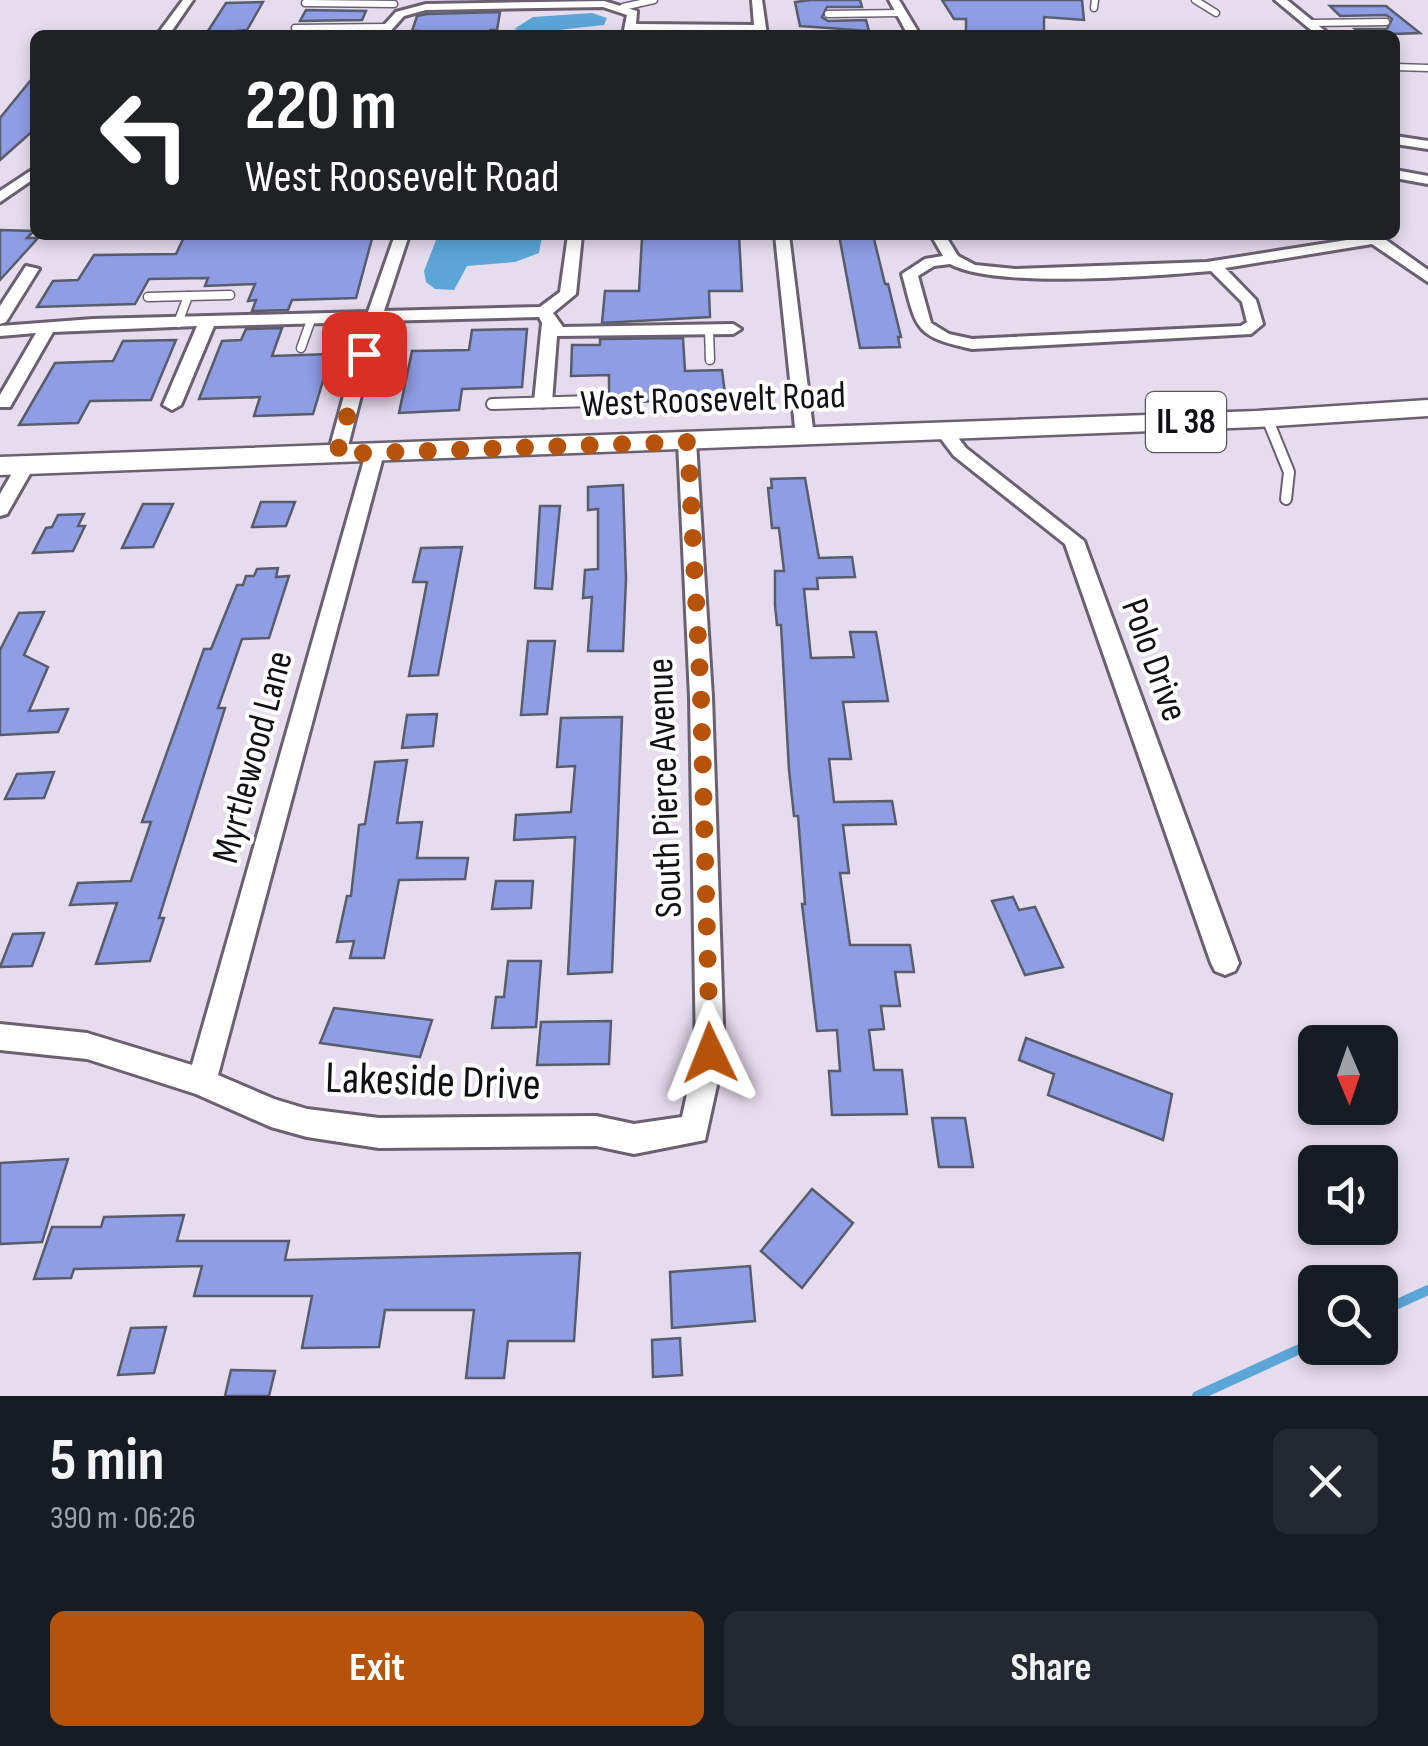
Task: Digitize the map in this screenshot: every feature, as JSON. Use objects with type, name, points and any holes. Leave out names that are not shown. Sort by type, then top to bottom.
[{"type":"main road","name":"West Roosevelt Road","points":[[13,466],[688,442],[1428,408]]},
{"type":"street","points":[[166,30],[188,0]]},
{"type":"street","points":[[757,0],[761,30]]},
{"type":"street","points":[[894,0],[911,30]]},
{"type":"street","points":[[1280,0],[1319,30]]},
{"type":"street","points":[[386,30],[407,11],[461,4],[593,2],[623,7],[633,13],[630,30]]},
{"type":"street","points":[[1400,141],[1428,145]]},
{"type":"street","points":[[1400,175],[1428,180]]},
{"type":"street","points":[[0,198],[30,176]]},
{"type":"street","points":[[337,454],[373,319],[400,240]]},
{"type":"street","points":[[543,402],[547,318],[568,294],[574,240]]},
{"type":"street","points":[[783,240],[805,437]]},
{"type":"street","points":[[941,240],[952,259],[971,269],[1015,274],[1214,266],[1355,240]]},
{"type":"street","points":[[1375,240],[1428,278]]},
{"type":"street","points":[[952,259],[930,262],[910,274],[924,326],[944,338],[972,344],[1245,331],[1255,324],[1258,315],[1214,266]]},
{"type":"street","points":[[0,319],[31,269]]},
{"type":"street","points":[[0,331],[93,324],[547,318]]},
{"type":"street","points":[[547,318],[558,332],[574,333],[732,329]]},
{"type":"street","points":[[172,405],[207,322]]},
{"type":"street","points":[[2,404],[46,330]]},
{"type":"street","name":"Polo Drive","points":[[944,431],[960,452],[1074,540],[1225,964]]},
{"type":"street","name":"South Pierce Avenue","points":[[688,442],[701,697],[710,1053],[694,1130]]},
{"type":"street","name":"Myrtlewood Lane","points":[[202,1082],[376,453]]},
{"type":"street","points":[[0,510],[13,466]]},
{"type":"street","name":"Lakeside Drive","points":[[0,1037],[87,1046],[202,1082],[271,1113],[379,1134],[596,1131],[634,1139],[694,1130]]},
{"type":"lane","points":[[623,7],[654,0]]},
{"type":"lane","points":[[1196,0],[1216,14]]},
{"type":"lane","points":[[305,3],[394,2],[407,11]]},
{"type":"lane","points":[[828,14],[902,13]]},
{"type":"lane","points":[[1312,23],[1386,22]]},
{"type":"lane","points":[[294,28],[355,30]]},
{"type":"lane","points":[[1400,67],[1428,68]]},
{"type":"lane","points":[[148,298],[230,295]]},
{"type":"lane","points":[[178,322],[188,296]]},
{"type":"lane","points":[[301,348],[311,320]]},
{"type":"lane","points":[[708,330],[710,360]]},
{"type":"lane","points":[[492,404],[593,401]]},
{"type":"lane","points":[[1266,418],[1280,442],[1290,472],[1286,499]]},
{"type":"water","points":[[592,13],[607,18],[604,25],[514,29],[533,17]]},
{"type":"water","points":[[436,240],[541,240],[539,253],[515,262],[467,266],[454,290],[435,289],[426,282],[424,271]]},
{"type":"building","points":[[860,0],[862,7],[827,7],[822,17],[828,21],[866,20],[869,30],[800,26],[795,2]]},
{"type":"building","points":[[942,0],[1082,0],[1084,20],[1044,17],[1044,30],[966,30],[966,19],[954,19]]},
{"type":"building","points":[[263,2],[247,30],[209,30],[226,3]]},
{"type":"building","points":[[1330,6],[1386,6],[1420,33],[1355,29],[1387,29],[1392,19],[1386,15],[1340,16]]},
{"type":"building","points":[[306,10],[366,11],[362,20],[300,21]]},
{"type":"building","points":[[500,12],[497,30],[412,30],[417,16]]},
{"type":"building","points":[[30,81],[30,133],[0,160],[0,118]]},
{"type":"building","points":[[0,230],[30,231],[27,238],[36,240],[0,280]]},
{"type":"building","points":[[183,240],[372,240],[356,298],[292,300],[288,310],[252,311],[256,300],[248,301],[255,284],[205,286],[208,278],[149,279],[135,304],[37,307],[53,281],[78,280],[94,255],[176,254]]},
{"type":"building","points":[[642,240],[739,240],[742,291],[709,291],[710,317],[602,323],[605,291],[639,291]]},
{"type":"building","points":[[840,240],[874,240],[901,337],[900,347],[860,348]]},
{"type":"building","points":[[282,328],[272,356],[331,354],[313,414],[254,416],[260,397],[199,399],[222,341],[241,340],[246,329]]},
{"type":"building","points":[[527,329],[522,387],[462,389],[459,410],[399,413],[412,351],[469,350],[472,330]]},
{"type":"building","points":[[683,338],[685,371],[722,370],[726,402],[687,403],[687,398],[609,405],[609,375],[571,376],[572,345],[600,345],[600,339]]},
{"type":"building","points":[[176,340],[151,400],[90,401],[78,423],[19,425],[55,363],[113,361],[123,341]]},
{"type":"building","points":[[805,478],[819,558],[852,557],[855,577],[817,578],[818,589],[804,589],[811,658],[854,657],[850,632],[876,632],[888,701],[843,702],[851,759],[829,759],[834,802],[892,801],[896,824],[843,825],[849,873],[840,873],[850,945],[910,945],[914,972],[895,972],[900,1006],[881,1006],[884,1029],[869,1030],[874,1070],[902,1070],[907,1114],[832,1115],[829,1071],[840,1071],[837,1030],[817,1031],[802,904],[798,816],[794,816],[789,770],[781,625],[777,625],[775,605],[775,571],[784,571],[779,528],[772,528],[768,488],[772,488],[771,479]]},
{"type":"building","points":[[623,485],[623,651],[588,651],[592,597],[583,598],[585,570],[598,569],[598,509],[588,510],[588,487]]},
{"type":"building","points":[[261,502],[295,502],[286,526],[252,527]]},
{"type":"building","points":[[143,504],[173,504],[153,547],[122,548]]},
{"type":"building","points":[[540,506],[560,506],[552,589],[535,588]]},
{"type":"building","points":[[84,514],[78,526],[85,526],[73,551],[33,553],[58,515]]},
{"type":"building","points":[[462,547],[438,675],[409,676],[427,582],[413,582],[421,548]]},
{"type":"building","points":[[278,568],[276,577],[289,576],[269,638],[242,639],[218,708],[225,708],[159,918],[164,918],[150,961],[96,964],[117,903],[70,905],[78,883],[131,881],[151,822],[142,822],[204,649],[211,649],[237,585],[243,585],[246,576],[254,576],[257,569]]},
{"type":"building","points":[[44,612],[24,655],[48,667],[29,711],[68,709],[58,732],[0,735],[0,650],[19,613]]},
{"type":"building","points":[[528,641],[555,641],[547,714],[521,715]]},
{"type":"building","points":[[437,714],[433,746],[402,748],[407,715]]},
{"type":"building","points":[[622,717],[612,972],[568,974],[575,837],[514,840],[516,815],[571,812],[575,766],[557,767],[561,718]]},
{"type":"building","points":[[407,760],[397,823],[422,822],[417,858],[468,858],[465,879],[399,880],[384,958],[350,958],[354,941],[337,942],[347,896],[351,896],[359,825],[365,824],[375,762]]},
{"type":"building","points":[[54,772],[44,798],[5,799],[17,774]]},
{"type":"building","points":[[496,881],[533,881],[531,908],[492,909]]},
{"type":"building","points":[[1013,897],[1019,910],[1035,907],[1063,967],[1025,975],[992,901]]},
{"type":"building","points":[[44,933],[32,966],[0,967],[13,934]]},
{"type":"building","points":[[508,961],[541,961],[536,1027],[492,1028],[496,997],[504,997]]},
{"type":"building","points":[[334,1008],[432,1020],[420,1057],[320,1043]]},
{"type":"building","points":[[611,1021],[609,1064],[537,1065],[541,1022]]},
{"type":"building","points":[[1026,1038],[1172,1094],[1163,1140],[1048,1095],[1054,1074],[1019,1060]]},
{"type":"building","points":[[932,1118],[965,1118],[973,1167],[939,1167]]},
{"type":"building","points":[[68,1159],[42,1242],[0,1244],[0,1163]]},
{"type":"building","points":[[812,1189],[853,1223],[802,1288],[761,1251]]},
{"type":"building","points":[[184,1215],[177,1241],[289,1241],[285,1260],[580,1253],[574,1341],[508,1341],[504,1378],[466,1378],[474,1310],[385,1310],[379,1347],[302,1348],[312,1296],[194,1296],[202,1266],[74,1269],[71,1278],[34,1279],[52,1227],[101,1227],[104,1217]]},
{"type":"building","points":[[750,1266],[755,1321],[672,1328],[670,1272]]},
{"type":"building","points":[[166,1327],[154,1373],[118,1375],[131,1328]]},
{"type":"building","points":[[680,1338],[682,1375],[653,1377],[652,1340]]},
{"type":"building","points":[[231,1370],[275,1371],[269,1396],[225,1396]]},
{"type":"waterway","points":[[1398,1304],[1428,1290]]},
{"type":"waterway","points":[[1197,1396],[1298,1350]]},
{"type":"route","points":[[364,354],[337,454],[688,442],[701,697],[710,1053]]}]
